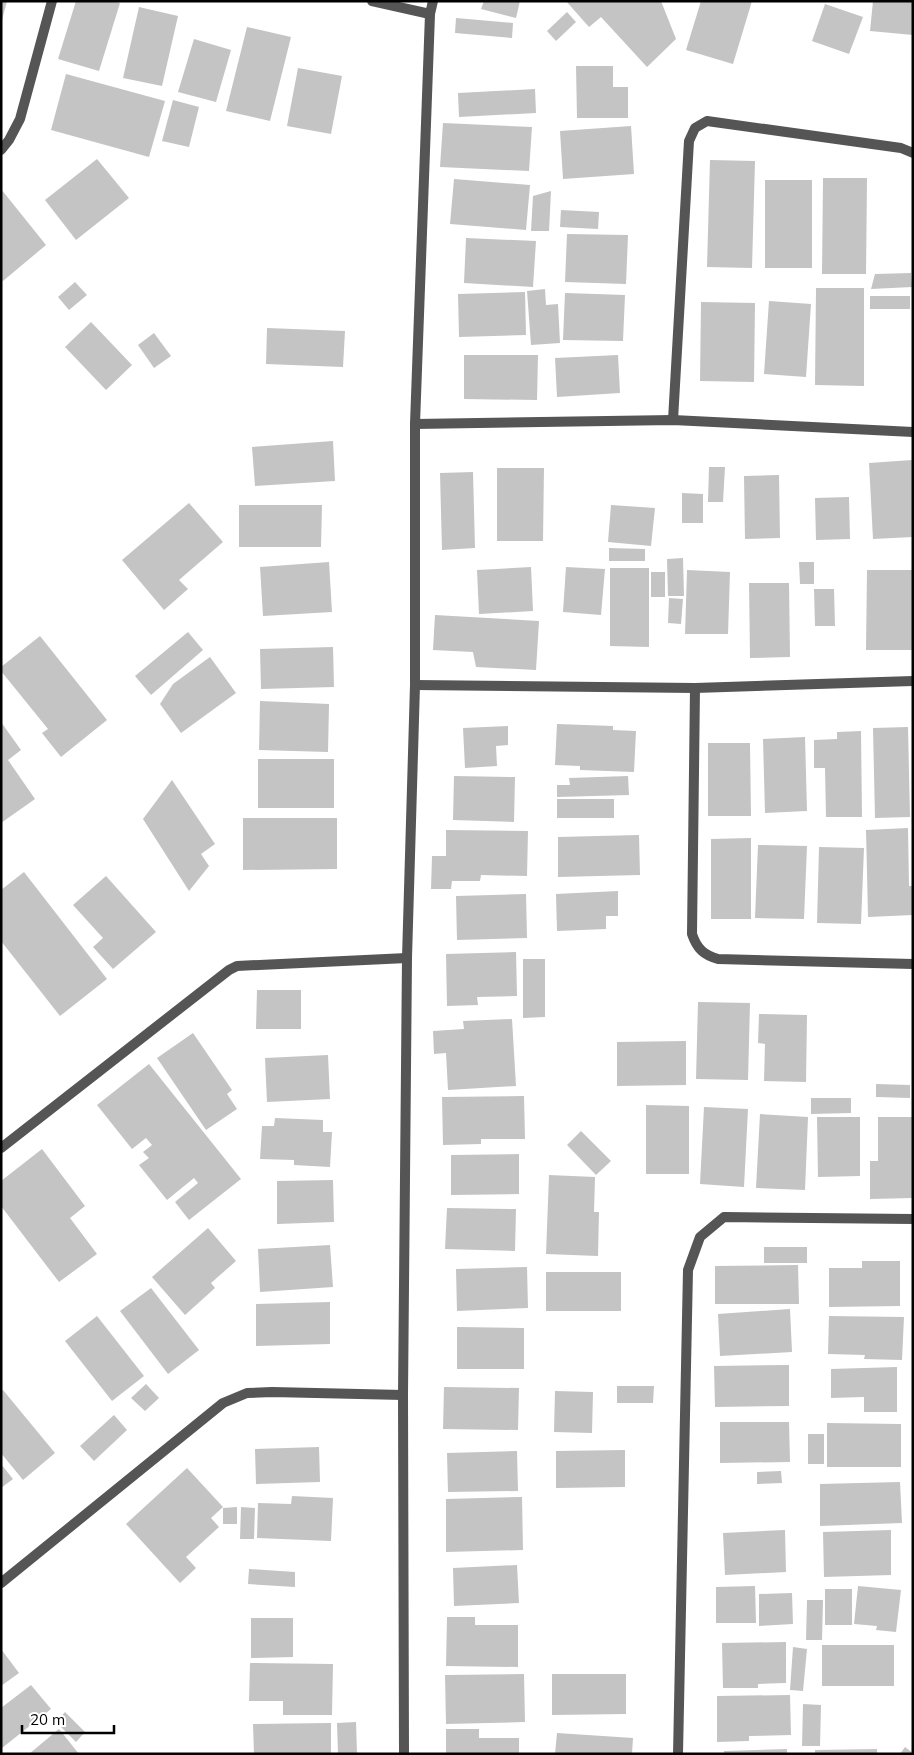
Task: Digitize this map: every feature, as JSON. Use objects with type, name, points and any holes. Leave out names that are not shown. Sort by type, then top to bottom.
[{"type":"street","points":[[1,150],[9,140],[20,119],[52,1]]},
{"type":"street","points":[[372,1],[430,14]]},
{"type":"street","points":[[404,1754],[403,1395],[407,958],[415,685],[415,424],[430,14],[433,1]]},
{"type":"street","points":[[673,420],[690,141],[691,134],[695,128],[707,121],[901,148],[913,153]]},
{"type":"street","points":[[415,424],[673,420],[913,432]]},
{"type":"street","points":[[415,685],[695,688],[913,681]]},
{"type":"street","points":[[695,688],[692,934],[695,944],[701,951],[718,959],[913,964]]},
{"type":"street","points":[[1,1148],[229,970],[237,966],[407,958]]},
{"type":"street","points":[[678,1754],[688,1270],[700,1237],[724,1217],[913,1219]]},
{"type":"street","points":[[1,1583],[223,1403],[247,1393],[403,1395]]},
{"type":"building","points":[[1,1],[7,1],[2,20],[1,20]]},
{"type":"building","points":[[76,1],[114,1],[120,3],[99,71],[58,59]]},
{"type":"building","points":[[484,1],[520,1],[516,18],[481,9]]},
{"type":"building","points":[[566,1],[661,1],[676,39],[647,67],[601,17],[589,27]]},
{"type":"building","points":[[701,1],[752,1],[733,64],[686,50]]},
{"type":"building","points":[[873,1],[913,1],[913,35],[870,31]]},
{"type":"building","points":[[825,4],[863,17],[849,54],[812,41]]},
{"type":"building","points":[[139,7],[178,16],[162,86],[123,78]]},
{"type":"building","points":[[567,12],[576,22],[556,41],[547,31]]},
{"type":"building","points":[[456,18],[513,23],[512,38],[455,33]]},
{"type":"building","points":[[247,27],[291,37],[270,121],[226,111]]},
{"type":"building","points":[[194,39],[231,50],[216,102],[178,92]]},
{"type":"building","points":[[576,66],[613,66],[613,87],[628,87],[628,118],[577,118]]},
{"type":"building","points":[[298,68],[342,76],[331,134],[287,126]]},
{"type":"building","points":[[66,74],[165,101],[149,157],[51,130]]},
{"type":"building","points":[[535,89],[536,113],[459,117],[458,93]]},
{"type":"building","points":[[173,100],[199,107],[189,147],[162,141]]},
{"type":"building","points":[[443,123],[532,127],[529,171],[440,167]]},
{"type":"building","points":[[631,126],[634,174],[563,179],[560,131]]},
{"type":"building","points":[[97,159],[129,198],[76,240],[45,200]]},
{"type":"building","points":[[710,160],[755,161],[752,268],[707,267]]},
{"type":"building","points":[[823,178],[867,178],[866,274],[822,274]]},
{"type":"building","points":[[454,179],[530,185],[526,230],[450,224]]},
{"type":"building","points":[[765,180],[812,180],[812,268],[765,268]]},
{"type":"building","points":[[1,189],[46,245],[3,281],[1,279]]},
{"type":"building","points":[[551,191],[549,231],[531,231],[533,196]]},
{"type":"building","points":[[561,210],[599,212],[598,229],[560,227]]},
{"type":"building","points":[[567,234],[628,235],[626,284],[565,282]]},
{"type":"building","points":[[466,238],[536,241],[533,287],[464,283]]},
{"type":"building","points":[[911,273],[912,287],[871,289],[875,274]]},
{"type":"building","points":[[75,282],[87,295],[69,310],[58,297]]},
{"type":"building","points":[[816,288],[864,288],[864,386],[815,385]]},
{"type":"building","points":[[545,289],[546,305],[558,304],[560,343],[531,345],[527,291]]},
{"type":"building","points":[[525,292],[526,335],[459,337],[458,294]]},
{"type":"building","points":[[565,293],[625,295],[623,341],[563,340]]},
{"type":"building","points":[[870,296],[910,296],[910,309],[870,309]]},
{"type":"building","points":[[769,301],[811,304],[806,377],[764,374]]},
{"type":"building","points":[[701,302],[755,303],[754,382],[700,381]]},
{"type":"building","points":[[91,322],[132,365],[106,390],[65,347]]},
{"type":"building","points":[[267,328],[345,331],[343,367],[266,364]]},
{"type":"building","points":[[154,333],[171,356],[154,368],[138,345]]},
{"type":"building","points":[[464,355],[538,355],[537,400],[464,399]]},
{"type":"building","points":[[618,355],[620,393],[557,397],[555,358]]},
{"type":"building","points":[[333,441],[335,481],[255,486],[252,447]]},
{"type":"building","points":[[912,460],[913,537],[873,539],[869,463]]},
{"type":"building","points":[[709,467],[725,467],[723,502],[708,502]]},
{"type":"building","points":[[497,468],[544,468],[543,541],[497,541]]},
{"type":"building","points":[[473,472],[475,548],[442,550],[440,473]]},
{"type":"building","points":[[779,475],[780,538],[745,539],[744,476]]},
{"type":"building","points":[[682,493],[703,494],[703,523],[682,523]]},
{"type":"building","points":[[849,497],[850,539],[816,540],[815,498]]},
{"type":"building","points":[[189,503],[223,542],[179,580],[188,589],[164,610],[122,560]]},
{"type":"building","points":[[239,505],[322,505],[321,547],[239,547]]},
{"type":"building","points":[[611,505],[655,508],[651,546],[608,542]]},
{"type":"building","points":[[609,548],[645,549],[645,561],[609,561]]},
{"type":"building","points":[[683,558],[684,596],[668,596],[667,559]]},
{"type":"building","points":[[329,562],[332,612],[263,616],[260,567]]},
{"type":"building","points":[[799,562],[814,562],[814,584],[800,584]]},
{"type":"building","points":[[531,567],[533,611],[479,614],[477,570]]},
{"type":"building","points":[[566,567],[605,569],[601,615],[563,612]]},
{"type":"building","points":[[610,568],[649,568],[649,647],[610,646]]},
{"type":"building","points":[[687,570],[730,572],[728,634],[685,634]]},
{"type":"building","points":[[867,570],[913,570],[912,650],[866,650]]},
{"type":"building","points":[[651,572],[665,572],[665,597],[651,597]]},
{"type":"building","points":[[749,583],[789,583],[790,657],[750,658]]},
{"type":"building","points":[[814,589],[834,589],[835,626],[815,626]]},
{"type":"building","points":[[669,598],[683,599],[681,624],[668,623]]},
{"type":"building","points":[[435,615],[539,621],[536,670],[476,667],[473,652],[433,650]]},
{"type":"building","points":[[188,632],[203,650],[151,695],[135,676]]},
{"type":"building","points":[[40,636],[107,720],[61,757],[42,733],[48,729],[1,671],[1,667]]},
{"type":"building","points":[[333,647],[334,687],[261,689],[260,649]]},
{"type":"building","points":[[210,657],[236,693],[181,733],[160,704],[173,684]]},
{"type":"building","points":[[260,701],[329,704],[328,752],[259,750]]},
{"type":"building","points":[[1,722],[21,750],[8,760],[35,799],[1,823]]},
{"type":"building","points":[[557,724],[613,726],[613,730],[636,731],[634,772],[580,770],[580,766],[555,765]]},
{"type":"building","points":[[508,726],[508,745],[496,746],[497,766],[465,768],[463,728]]},
{"type":"building","points":[[908,727],[910,817],[875,818],[873,728]]},
{"type":"building","points":[[861,731],[862,817],[826,817],[825,768],[814,768],[814,740],[837,739],[837,732]]},
{"type":"building","points":[[805,737],[807,811],[765,813],[763,739]]},
{"type":"building","points":[[708,743],[750,743],[751,816],[708,816]]},
{"type":"building","points":[[258,759],[334,759],[334,808],[258,808]]},
{"type":"building","points":[[454,776],[515,777],[514,822],[453,820]]},
{"type":"building","points":[[628,776],[629,795],[557,797],[557,785],[570,785],[569,778]]},
{"type":"building","points":[[172,780],[215,844],[201,854],[209,866],[189,891],[143,819]]},
{"type":"building","points":[[557,799],[614,799],[614,818],[557,818]]},
{"type":"building","points":[[243,818],[337,818],[337,869],[243,870]]},
{"type":"building","points":[[908,828],[909,886],[912,886],[913,915],[868,917],[866,830]]},
{"type":"building","points":[[446,830],[528,831],[527,876],[481,875],[480,881],[452,881],[451,889],[431,889],[432,856],[446,856]]},
{"type":"building","points":[[639,835],[640,875],[558,877],[558,837]]},
{"type":"building","points":[[751,838],[751,919],[711,919],[711,839]]},
{"type":"building","points":[[758,845],[807,846],[804,919],[755,918]]},
{"type":"building","points":[[819,847],[864,848],[861,924],[817,923]]},
{"type":"building","points":[[24,872],[107,979],[60,1016],[1,941],[1,890]]},
{"type":"building","points":[[106,876],[156,932],[113,969],[93,947],[103,938],[73,905]]},
{"type":"building","points":[[618,891],[618,916],[606,916],[606,929],[557,931],[556,894]]},
{"type":"building","points":[[526,894],[527,938],[457,940],[456,896]]},
{"type":"building","points":[[516,952],[517,996],[477,997],[478,1005],[447,1006],[446,954]]},
{"type":"building","points":[[523,959],[545,959],[545,1017],[523,1018]]},
{"type":"building","points":[[257,990],[301,990],[301,1029],[256,1029]]},
{"type":"building","points":[[698,1002],[750,1003],[748,1080],[696,1079]]},
{"type":"building","points":[[759,1014],[807,1015],[806,1082],[764,1081],[765,1044],[758,1043]]},
{"type":"building","points":[[512,1019],[516,1086],[448,1090],[446,1053],[434,1054],[433,1031],[464,1029],[463,1021]]},
{"type":"building","points":[[193,1033],[232,1090],[227,1094],[237,1109],[206,1130],[157,1058]]},
{"type":"building","points":[[686,1041],[686,1085],[617,1086],[617,1042]]},
{"type":"building","points":[[328,1055],[330,1099],[267,1102],[265,1058]]},
{"type":"building","points":[[149,1064],[241,1179],[189,1220],[175,1202],[198,1183],[194,1178],[167,1200],[139,1165],[149,1158],[143,1152],[152,1145],[146,1138],[132,1149],[97,1105]]},
{"type":"building","points":[[876,1084],[910,1085],[910,1098],[876,1097]]},
{"type":"building","points":[[524,1096],[525,1139],[481,1139],[481,1144],[443,1145],[442,1097]]},
{"type":"building","points":[[811,1098],[851,1098],[851,1113],[811,1114]]},
{"type":"building","points":[[646,1105],[689,1106],[689,1174],[646,1174]]},
{"type":"building","points":[[704,1107],[748,1109],[744,1187],[700,1184]]},
{"type":"building","points":[[760,1114],[808,1117],[805,1190],[756,1188]]},
{"type":"building","points":[[817,1117],[860,1117],[860,1176],[818,1177]]},
{"type":"building","points":[[878,1117],[913,1117],[913,1198],[870,1199],[870,1161],[878,1161]]},
{"type":"building","points":[[275,1118],[323,1120],[323,1132],[332,1132],[330,1167],[294,1165],[294,1160],[260,1159],[262,1126],[274,1126]]},
{"type":"building","points":[[581,1131],[611,1161],[596,1175],[567,1145]]},
{"type":"building","points":[[42,1149],[85,1206],[70,1218],[97,1254],[59,1282],[1,1206],[1,1181]]},
{"type":"building","points":[[519,1154],[519,1194],[451,1195],[451,1155]]},
{"type":"building","points":[[549,1175],[595,1177],[594,1212],[599,1212],[598,1256],[546,1254]]},
{"type":"building","points":[[333,1180],[334,1222],[277,1224],[277,1181]]},
{"type":"building","points":[[447,1208],[516,1209],[515,1251],[445,1249]]},
{"type":"building","points":[[208,1228],[236,1261],[211,1283],[215,1288],[185,1315],[152,1277]]},
{"type":"building","points":[[330,1245],[333,1287],[260,1292],[258,1249]]},
{"type":"building","points":[[764,1247],[807,1247],[807,1263],[764,1263]]},
{"type":"building","points":[[862,1261],[900,1261],[900,1306],[829,1307],[829,1268],[862,1268]]},
{"type":"building","points":[[798,1265],[799,1304],[715,1304],[715,1266]]},
{"type":"building","points":[[527,1267],[528,1308],[457,1311],[456,1269]]},
{"type":"building","points":[[546,1272],[621,1272],[621,1311],[546,1311]]},
{"type":"building","points":[[151,1288],[199,1350],[168,1374],[120,1311]]},
{"type":"building","points":[[330,1302],[330,1344],[256,1346],[256,1304]]},
{"type":"building","points":[[790,1309],[792,1352],[720,1356],[718,1314]]},
{"type":"building","points":[[97,1316],[144,1376],[112,1401],[65,1341]]},
{"type":"building","points":[[829,1316],[904,1317],[902,1360],[864,1359],[865,1355],[828,1354]]},
{"type":"building","points":[[457,1327],[524,1328],[524,1369],[457,1369]]},
{"type":"building","points":[[789,1365],[789,1406],[715,1407],[714,1366]]},
{"type":"building","points":[[897,1367],[897,1412],[864,1412],[864,1397],[831,1398],[831,1369]]},
{"type":"building","points":[[146,1384],[159,1398],[145,1411],[131,1398]]},
{"type":"building","points":[[617,1386],[654,1386],[653,1403],[617,1403]]},
{"type":"building","points":[[444,1387],[519,1388],[518,1430],[443,1429]]},
{"type":"building","points":[[3,1390],[55,1453],[23,1480],[1,1453],[1,1391]]},
{"type":"building","points":[[555,1391],[593,1392],[592,1433],[554,1432]]},
{"type":"building","points":[[114,1415],[127,1430],[94,1461],[80,1446]]},
{"type":"building","points":[[720,1422],[789,1422],[790,1462],[720,1463]]},
{"type":"building","points":[[827,1423],[901,1424],[901,1467],[827,1467]]},
{"type":"building","points":[[808,1434],[824,1434],[824,1464],[808,1464]]},
{"type":"building","points":[[319,1447],[320,1482],[256,1484],[255,1449]]},
{"type":"building","points":[[625,1450],[625,1487],[556,1488],[556,1451]]},
{"type":"building","points":[[517,1451],[518,1491],[448,1492],[447,1453]]},
{"type":"building","points":[[1,1464],[13,1479],[1,1488]]},
{"type":"building","points":[[187,1468],[223,1507],[211,1518],[219,1527],[186,1557],[196,1568],[180,1583],[126,1524]]},
{"type":"building","points":[[781,1471],[782,1483],[757,1484],[757,1472]]},
{"type":"building","points":[[900,1482],[902,1523],[820,1526],[820,1484]]},
{"type":"building","points":[[292,1496],[333,1498],[331,1541],[257,1538],[258,1503],[291,1504]]},
{"type":"building","points":[[522,1497],[523,1550],[446,1552],[446,1499]]},
{"type":"building","points":[[237,1507],[237,1524],[223,1524],[223,1508]]},
{"type":"building","points":[[241,1507],[255,1508],[254,1539],[240,1539]]},
{"type":"building","points":[[785,1530],[786,1572],[725,1575],[723,1533]]},
{"type":"building","points":[[891,1530],[891,1575],[824,1577],[823,1532]]},
{"type":"building","points":[[517,1565],[519,1603],[454,1606],[453,1568]]},
{"type":"building","points":[[249,1569],[295,1572],[295,1587],[248,1584]]},
{"type":"building","points":[[755,1586],[756,1623],[716,1623],[716,1587]]},
{"type":"building","points":[[858,1586],[901,1590],[896,1632],[876,1630],[877,1626],[854,1624]]},
{"type":"building","points":[[825,1589],[852,1589],[852,1625],[825,1625]]},
{"type":"building","points":[[792,1593],[793,1624],[759,1626],[759,1594]]},
{"type":"building","points":[[807,1600],[823,1600],[822,1640],[806,1640]]},
{"type":"building","points":[[447,1617],[475,1617],[475,1625],[518,1625],[518,1667],[446,1666]]},
{"type":"building","points":[[251,1618],[293,1618],[293,1657],[251,1658]]},
{"type":"building","points":[[786,1642],[786,1683],[758,1684],[758,1688],[723,1688],[722,1643]]},
{"type":"building","points":[[822,1645],[894,1645],[894,1686],[822,1686]]},
{"type":"building","points":[[793,1647],[807,1649],[803,1691],[790,1690]]},
{"type":"building","points":[[1,1649],[19,1673],[1,1686]]},
{"type":"building","points":[[250,1663],[333,1664],[332,1715],[283,1715],[283,1701],[249,1701]]},
{"type":"building","points":[[524,1674],[525,1722],[446,1724],[445,1675]]},
{"type":"building","points":[[552,1674],[626,1674],[626,1714],[552,1715]]},
{"type":"building","points":[[31,1685],[51,1709],[2,1748],[1,1708]]},
{"type":"building","points":[[790,1695],[791,1735],[749,1736],[749,1741],[717,1742],[717,1696]]},
{"type":"building","points":[[803,1704],[821,1705],[820,1746],[802,1746]]},
{"type":"building","points":[[65,1712],[85,1732],[76,1742],[56,1722]]},
{"type":"building","points":[[356,1722],[357,1754],[338,1754],[337,1723]]},
{"type":"building","points":[[331,1723],[331,1754],[254,1754],[253,1724]]},
{"type":"building","points":[[59,1729],[79,1754],[29,1754]]},
{"type":"building","points":[[446,1729],[479,1729],[479,1738],[519,1738],[519,1754],[446,1754]]},
{"type":"building","points":[[557,1733],[633,1738],[632,1754],[555,1754]]},
{"type":"building","points":[[905,1747],[913,1753],[913,1754],[900,1754]]},
{"type":"building","points":[[787,1749],[787,1754],[724,1754],[724,1751]]},
{"type":"building","points":[[877,1749],[877,1754],[815,1754],[815,1750]]}]
